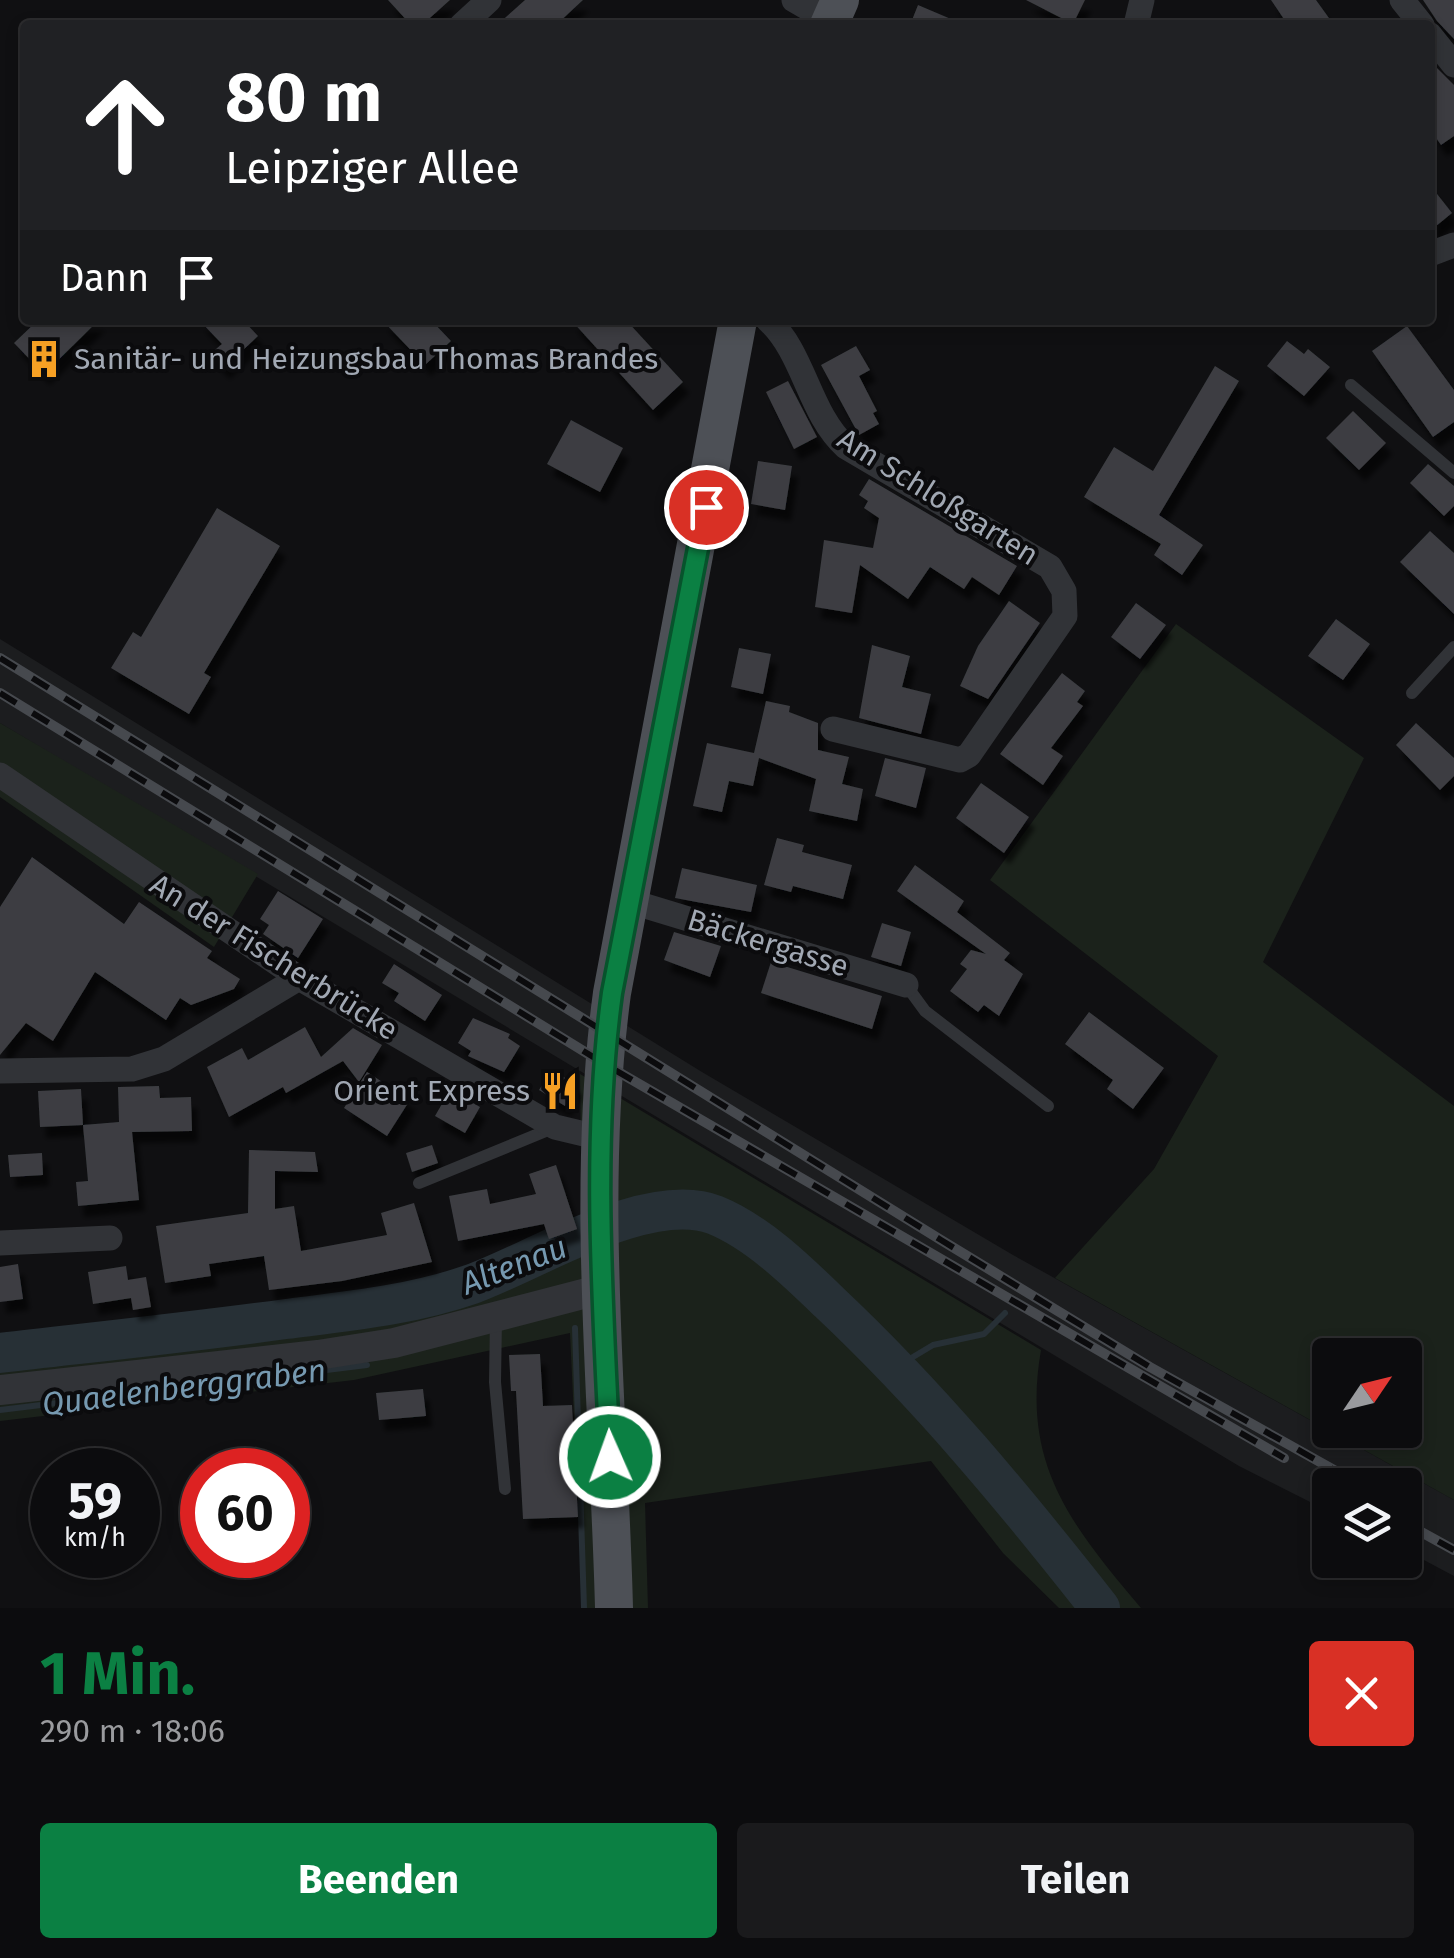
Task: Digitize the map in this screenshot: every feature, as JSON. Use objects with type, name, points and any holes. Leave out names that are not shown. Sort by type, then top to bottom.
[{"type":"main road","points":[[614,1608],[602,1288],[604,1048],[737,325]]},
{"type":"street","points":[[467,20],[488,0]]},
{"type":"street","points":[[794,0],[834,18]]},
{"type":"street","points":[[1402,0],[1418,20]]},
{"type":"street","points":[[1435,41],[1454,65]]},
{"type":"street","name":"Am Schloßgarten","points":[[772,325],[785,340],[834,436],[1050,568],[1064,591],[1066,616],[969,755],[960,760],[833,729]]},
{"type":"street","name":"An der Fischerbrücke","points":[[0,775],[300,978],[556,1127],[601,1138]]},
{"type":"street","name":"Bäckergasse","points":[[629,902],[906,985]]},
{"type":"street","points":[[0,1071],[132,1069],[164,1059],[300,978]]},
{"type":"street","points":[[0,1243],[110,1238]]},
{"type":"street","points":[[0,1390],[318,1356],[496,1318],[602,1288]]},
{"type":"lane","points":[[1351,384],[1454,473]]},
{"type":"lane","points":[[1412,693],[1454,646]]},
{"type":"lane","points":[[906,985],[925,1010],[1048,1106]]},
{"type":"lane","points":[[418,1184],[556,1127]]},
{"type":"lane","points":[[496,1318],[495,1382],[505,1489]]},
{"type":"shaded area","points":[[1176,624],[1364,758],[1263,962],[1454,1106],[1454,1500],[1422,1482],[1422,1468],[1396,1468],[1361,1448],[1422,1448],[1422,1338],[1312,1338],[1312,1421],[1055,1278],[1154,1169],[1218,1056],[990,880]]},
{"type":"shaded area","points":[[0,639],[702,1072],[1013,1255],[1312,1421],[1312,1448],[1360,1448],[1396,1468],[1312,1468],[1312,1503],[1239,1466],[0,723]]},
{"type":"shaded area","points":[[0,723],[258,874],[214,947],[0,797]]},
{"type":"shaded area","points":[[580,1074],[1041,1350],[1038,1427],[1057,1491],[1093,1549],[1141,1608],[1059,1608],[1003,1553],[931,1461],[645,1503],[648,1608],[583,1608],[570,1333],[354,1380],[0,1421],[0,1337],[409,1291],[464,1277],[582,1234]]},
{"type":"shaded area","points":[[1422,1482],[1454,1500],[1454,1576],[1422,1559]]},
{"type":"building","points":[[388,0],[450,0],[428,20],[406,20]]},
{"type":"building","points":[[525,0],[583,0],[561,20],[503,20]]},
{"type":"building","points":[[1026,0],[1085,0],[1075,20],[1065,20]]},
{"type":"building","points":[[1271,0],[1316,0],[1330,20],[1285,20]]},
{"type":"building","points":[[1423,0],[1454,0],[1454,39],[1437,21]]},
{"type":"building","points":[[918,5],[953,20],[912,20]]},
{"type":"building","points":[[1435,66],[1454,85],[1454,136],[1441,145],[1435,136]]},
{"type":"building","points":[[1435,191],[1452,213],[1435,227]]},
{"type":"building","name":"Sanitär- und Heizungsbau Thomas Brandes","points":[[33,325],[94,325],[44,374],[14,343]]},
{"type":"building","points":[[204,325],[248,325],[258,336],[224,368],[210,354],[222,344]]},
{"type":"building","points":[[387,325],[436,325],[451,341],[425,365]]},
{"type":"building","points":[[576,325],[631,325],[683,382],[653,410]]},
{"type":"building","points":[[1407,326],[1454,390],[1454,422],[1433,437],[1372,351]]},
{"type":"building","points":[[1287,341],[1304,354],[1308,349],[1330,367],[1304,396],[1267,366]]},
{"type":"building","points":[[856,346],[870,370],[859,376],[877,411],[873,413],[879,424],[859,435],[821,365]]},
{"type":"building","points":[[1215,366],[1239,381],[1159,515],[1203,545],[1182,575],[1154,555],[1161,544],[1084,497],[1114,447],[1153,471]]},
{"type":"building","points":[[788,381],[817,437],[794,449],[766,392]]},
{"type":"building","points":[[1353,411],[1386,443],[1359,470],[1326,438]]},
{"type":"building","points":[[571,420],[623,448],[600,492],[547,464]]},
{"type":"building","points":[[758,461],[792,466],[785,510],[751,504]]},
{"type":"building","points":[[1428,464],[1454,486],[1454,506],[1444,516],[1410,483]]},
{"type":"building","points":[[869,479],[1017,566],[999,595],[972,577],[964,589],[930,567],[908,599],[860,565],[852,613],[815,607],[824,540],[873,548],[879,518],[864,508],[868,501],[859,495]]},
{"type":"building","points":[[217,508],[280,546],[204,673],[211,677],[189,714],[111,668],[133,632],[141,637]]},
{"type":"building","points":[[1430,531],[1454,553],[1454,614],[1400,562]]},
{"type":"building","points":[[1009,601],[1040,623],[988,699],[960,686],[978,646]]},
{"type":"building","points":[[1136,603],[1166,625],[1140,659],[1111,637]]},
{"type":"building","points":[[1336,619],[1370,644],[1343,680],[1308,656]]},
{"type":"building","points":[[872,645],[910,656],[902,687],[931,694],[921,734],[859,718]]},
{"type":"building","points":[[739,648],[771,654],[763,694],[731,687]]},
{"type":"building","points":[[1062,673],[1085,691],[1077,702],[1083,706],[1051,748],[1063,756],[1043,785],[1000,754]]},
{"type":"building","points":[[766,701],[790,706],[789,712],[818,723],[818,750],[849,757],[842,784],[863,789],[857,821],[809,811],[816,779],[759,758],[753,786],[729,781],[722,812],[693,806],[707,743],[754,753]]},
{"type":"building","points":[[1416,723],[1454,758],[1454,776],[1440,790],[1396,745]]},
{"type":"building","points":[[885,758],[926,768],[916,808],[875,796]]},
{"type":"building","points":[[981,783],[1029,817],[1004,853],[956,818]]},
{"type":"building","points":[[777,838],[804,845],[802,852],[852,865],[843,899],[793,886],[791,892],[764,885]]},
{"type":"building","points":[[32,857],[124,924],[139,902],[212,951],[207,958],[240,979],[234,989],[191,1005],[180,998],[166,1020],[95,972],[53,1041],[26,1023],[0,1055],[0,907]]},
{"type":"building","points":[[915,865],[964,901],[957,912],[1010,953],[1004,960],[1023,974],[999,1016],[984,1005],[978,1012],[950,991],[967,969],[960,964],[971,950],[986,954],[897,891]]},
{"type":"building","points":[[682,868],[757,885],[751,912],[675,898]]},
{"type":"building","points":[[278,891],[323,919],[298,958],[263,934],[269,925],[260,919]]},
{"type":"building","points":[[882,923],[911,932],[901,966],[871,957]]},
{"type":"building","points":[[674,932],[721,946],[710,977],[664,960]]},
{"type":"building","points":[[771,962],[882,996],[872,1029],[761,993]]},
{"type":"building","points":[[394,964],[442,995],[425,1021],[394,1001],[399,993],[382,983]]},
{"type":"building","points":[[1089,1012],[1164,1068],[1133,1109],[1107,1089],[1113,1080],[1065,1044]]},
{"type":"building","points":[[473,1018],[510,1034],[508,1038],[520,1046],[504,1072],[468,1056],[471,1051],[458,1043]]},
{"type":"building","points":[[305,1027],[321,1057],[353,1028],[382,1045],[359,1082],[343,1061],[286,1093],[283,1087],[229,1117],[207,1067],[242,1048],[248,1060]]},
{"type":"building","points":[[552,1070],[577,1085],[565,1106],[539,1090]]},
{"type":"building","points":[[367,1072],[410,1100],[387,1136],[344,1108]]},
{"type":"building","points":[[159,1086],[160,1098],[191,1097],[192,1131],[132,1132],[139,1200],[78,1206],[76,1182],[88,1181],[83,1125],[119,1122],[118,1087]]},
{"type":"building","points":[[81,1089],[83,1125],[40,1127],[38,1091]]},
{"type":"building","points":[[450,1090],[480,1107],[465,1133],[435,1116]]},
{"type":"building","points":[[432,1145],[438,1163],[412,1172],[406,1153]]},
{"type":"building","points":[[249,1150],[315,1152],[318,1172],[275,1171],[275,1209],[294,1206],[301,1251],[387,1235],[381,1213],[414,1203],[432,1262],[342,1281],[269,1290],[264,1256],[209,1264],[211,1276],[165,1283],[156,1226],[248,1213]]},
{"type":"building","points":[[42,1153],[43,1175],[10,1177],[8,1155]]},
{"type":"building","points":[[556,1165],[577,1229],[549,1239],[544,1224],[458,1241],[449,1196],[487,1189],[490,1204],[536,1194],[529,1174]]},
{"type":"building","points":[[18,1264],[23,1299],[0,1302],[0,1267]]},
{"type":"building","points":[[126,1266],[128,1280],[146,1277],[151,1307],[133,1310],[131,1298],[93,1304],[88,1272]]},
{"type":"building","points":[[540,1354],[543,1406],[572,1405],[578,1517],[523,1519],[516,1391],[511,1391],[509,1355]]},
{"type":"building","points":[[423,1389],[426,1416],[379,1420],[376,1393]]},
{"type":"waterway","name":"Altenau","points":[[0,1353],[403,1302],[472,1284],[626,1219],[688,1210],[715,1215],[776,1253],[902,1374],[1100,1608]]},
{"type":"waterway","points":[[898,1366],[933,1345],[984,1334],[1005,1313]]},
{"type":"waterway","points":[[575,1328],[584,1608]]},
{"type":"waterway","name":"Quaelenberggraben","points":[[0,1410],[367,1365]]},
{"type":"railway","points":[[0,658],[941,1240],[1150,1367],[1331,1468]]},
{"type":"railway","points":[[0,693],[603,1063],[1284,1458]]},
{"type":"railway","points":[[1422,1532],[1454,1550]]},
{"type":"place","name":"Sanitär- und Heizungsbau Thomas Brandes","points":[[44,359]]},
{"type":"place","name":"Orient Express","points":[[560,1091]]},
{"type":"route","points":[[610,1457],[602,1288],[603,1063],[612,993],[706,507]]}]
